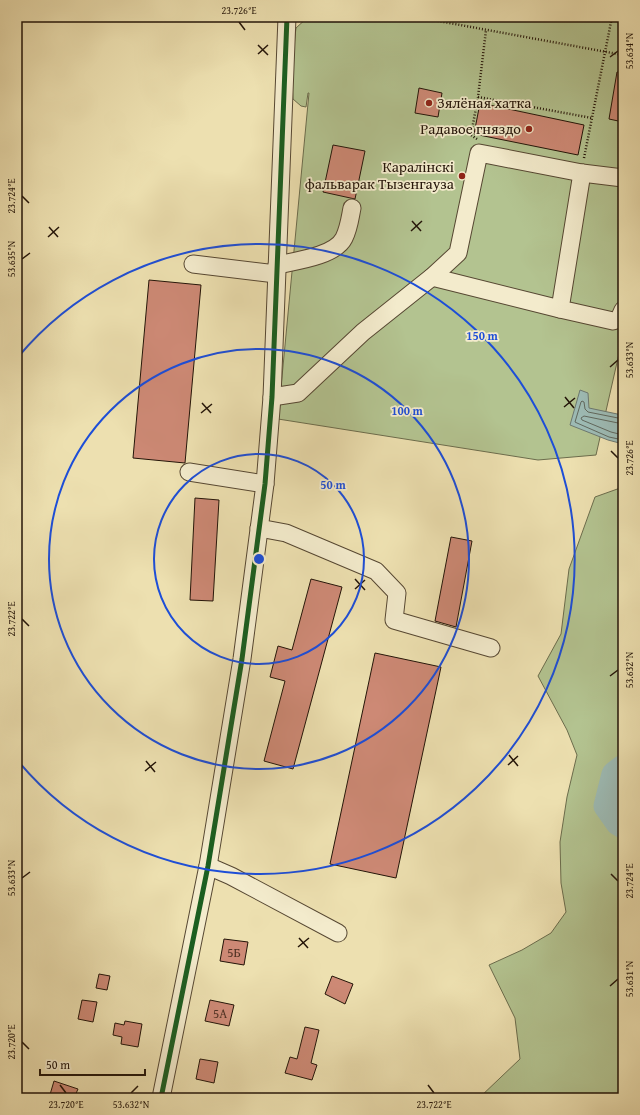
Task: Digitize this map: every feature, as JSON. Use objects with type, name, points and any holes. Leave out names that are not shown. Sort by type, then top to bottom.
[{"type":"street","points":[[162,1098],[208,866],[242,659],[265,484],[272,397],[287,17]]},
{"type":"street","points":[[272,397],[298,393],[363,332],[432,277],[458,253],[480,153],[582,173],[623,178]]},
{"type":"street","points":[[560,309],[582,173]]},
{"type":"street","points":[[193,264],[277,270],[338,246],[344,239],[347,231],[352,208]]},
{"type":"street","points":[[432,277],[613,321],[619,319],[623,310]]},
{"type":"street","points":[[189,472],[265,484]]},
{"type":"street","points":[[259,528],[286,533],[376,571],[397,593],[394,620],[491,648]]},
{"type":"street","points":[[208,866],[232,876],[338,933]]},
{"type":"path","points":[[417,17],[623,55]]},
{"type":"path","points":[[582,173],[604,52],[612,17]]},
{"type":"path","points":[[480,153],[480,140],[471,135],[478,97],[486,30]]},
{"type":"path","points":[[478,97],[592,118]]},
{"type":"green space","name":"Каралінскі фальварак Тызенгауза","points":[[308,17],[623,17],[623,336],[596,455],[538,460],[278,419],[309,93],[306,107],[301,106],[293,99],[293,55],[296,28]]},
{"type":"green space","points":[[623,487],[623,1098],[479,1098],[520,1059],[515,1018],[489,965],[522,950],[551,933],[566,912],[561,883],[560,842],[567,797],[577,755],[567,730],[538,676],[561,634],[569,569],[595,497]]},
{"type":"water","points":[[580,390],[588,393],[589,408],[623,414],[623,444],[608,440],[570,425]]},
{"type":"building","points":[[617,72],[623,72],[623,122],[609,119]]},
{"type":"building","name":"Зялёная хатка","points":[[419,88],[442,93],[438,117],[415,113]]},
{"type":"building","name":"Радавое гняздо","points":[[480,103],[584,125],[578,155],[474,134]]},
{"type":"building","points":[[333,145],[365,151],[355,199],[323,192]]},
{"type":"building","points":[[149,280],[201,285],[185,463],[133,458]]},
{"type":"building","points":[[195,498],[219,500],[213,601],[190,600]]},
{"type":"building","points":[[451,537],[472,541],[456,627],[435,621]]},
{"type":"building","points":[[311,579],[342,587],[293,769],[264,761],[285,681],[270,677],[278,646],[292,650]]},
{"type":"building","points":[[375,653],[441,667],[396,878],[330,864]]},
{"type":"building","points":[[224,939],[248,942],[244,965],[220,961]]},
{"type":"building","points":[[99,974],[110,976],[107,990],[96,988]]},
{"type":"building","points":[[332,976],[353,984],[345,1004],[325,994]]},
{"type":"building","points":[[82,1000],[97,1002],[93,1022],[78,1019]]},
{"type":"building","points":[[210,1000],[234,1005],[229,1026],[205,1021]]},
{"type":"building","points":[[125,1021],[142,1024],[138,1047],[121,1044],[122,1037],[113,1035],[115,1023],[124,1025]]},
{"type":"building","points":[[305,1027],[319,1030],[311,1063],[317,1065],[312,1080],[285,1073],[290,1057],[297,1059]]},
{"type":"building","points":[[200,1059],[218,1062],[214,1083],[196,1079]]},
{"type":"building","points":[[54,1081],[78,1089],[74,1098],[49,1098]]},
{"type":"waterway","points":[[623,767],[614,774],[606,806],[618,823],[623,826]]},
{"type":"cycle path","points":[[161,1098],[208,866],[242,659],[265,484],[272,397],[287,17]]},
{"type":"place","name":"Зялёная хатка","points":[[429,103]]},
{"type":"place","name":"Радавое гняздо","points":[[529,129]]},
{"type":"place","name":"Каралінскі фальварак Тызенгауза","points":[[462,176]]}]
